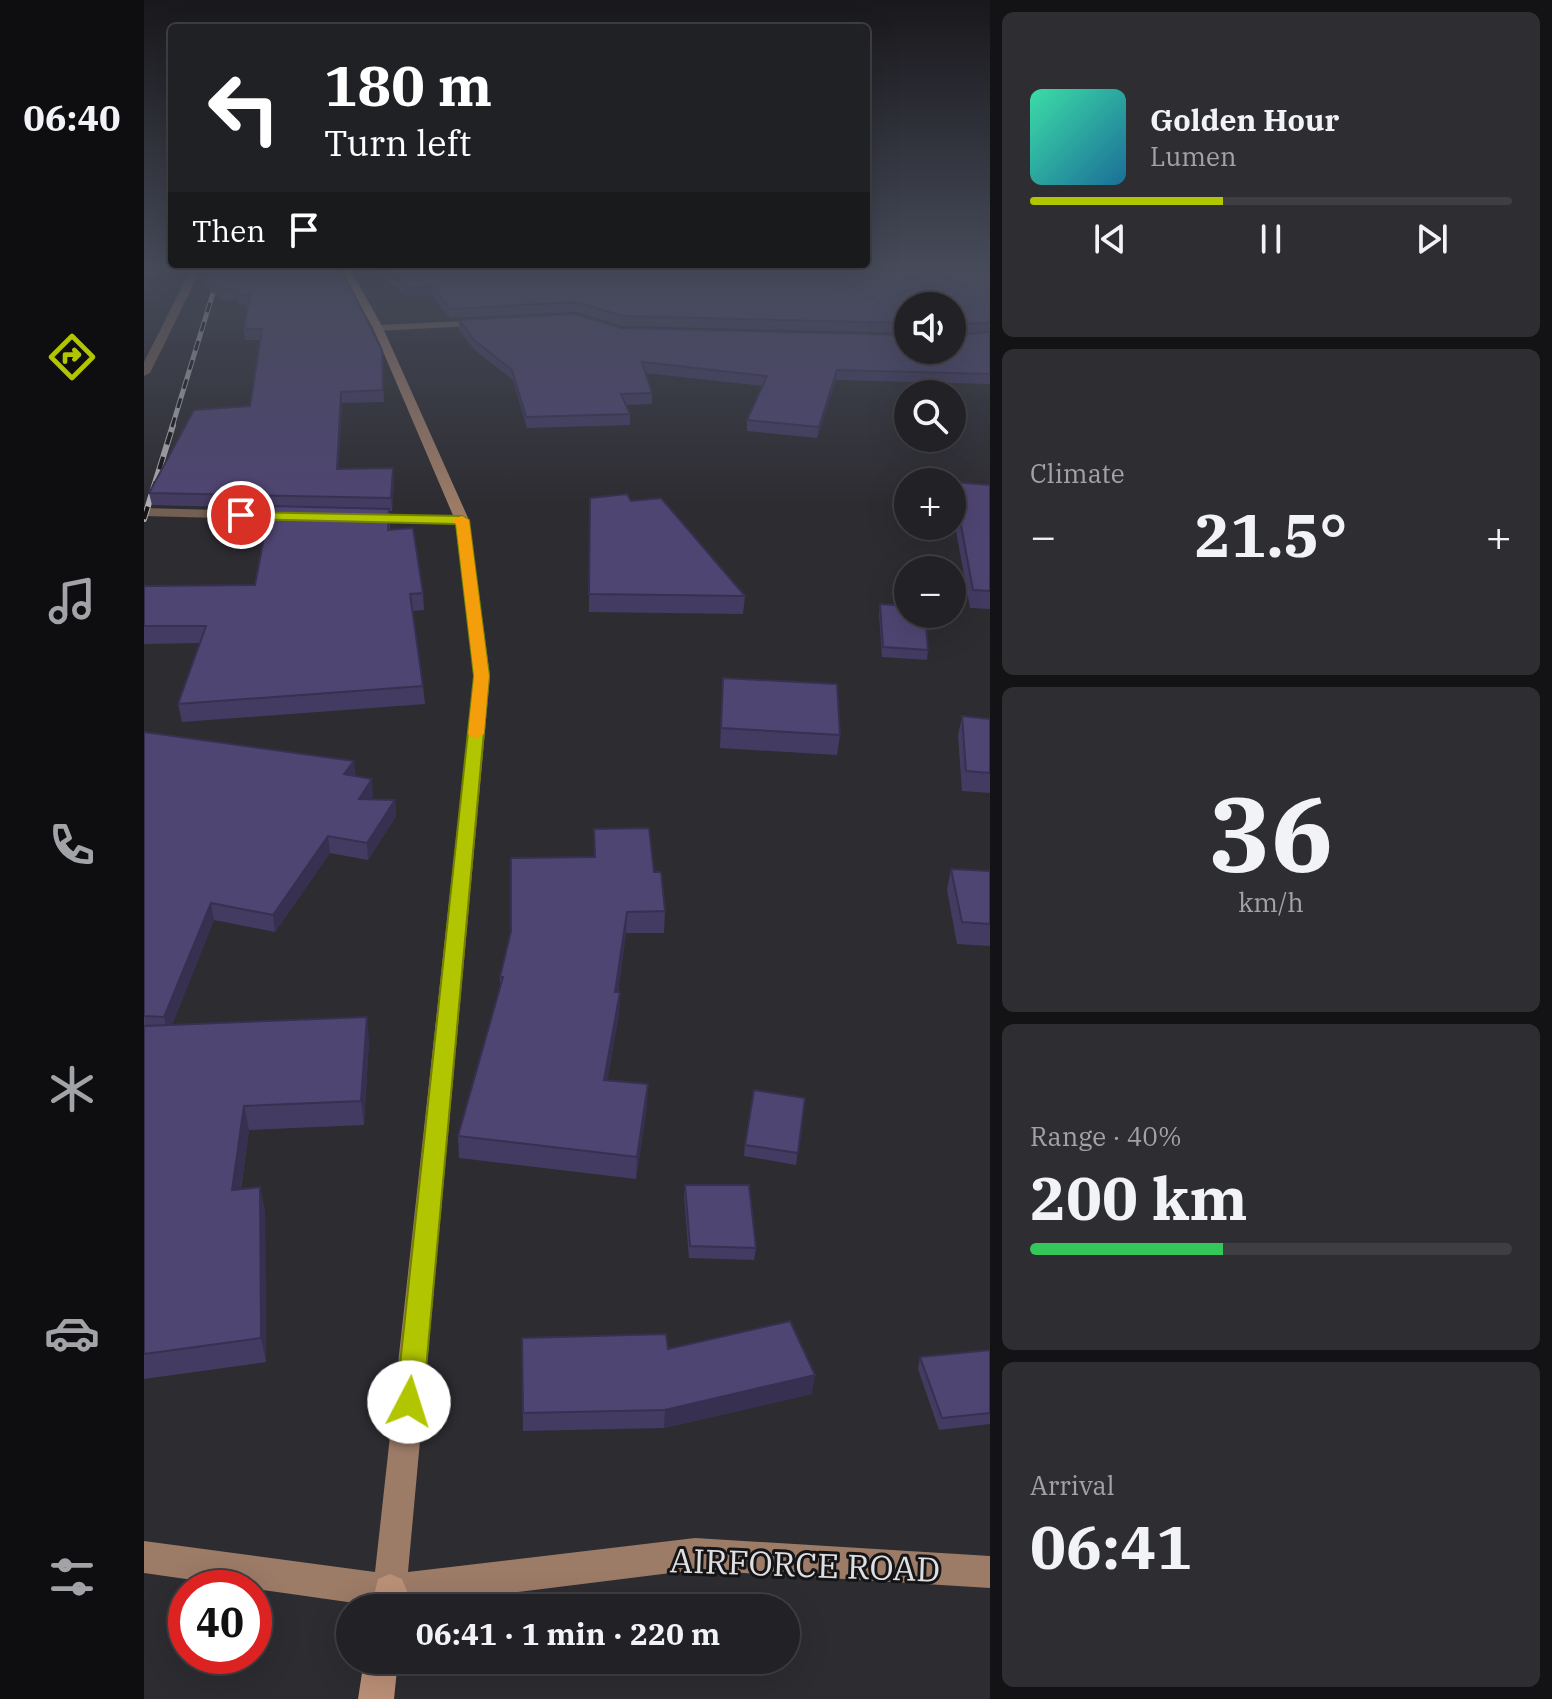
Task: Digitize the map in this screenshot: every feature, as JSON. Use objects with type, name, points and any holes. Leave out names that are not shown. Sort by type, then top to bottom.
[{"type":"main road","points":[[376,1699],[379,1674]]},
{"type":"street","points":[[144,373],[157,346]]},
{"type":"street","points":[[386,346],[462,520],[482,676],[390,1594]]},
{"type":"street","points":[[144,512],[304,516]]},
{"type":"street","points":[[352,517],[462,520]]},
{"type":"street","name":"AIRFORCE ROAD","points":[[429,1594],[695,1554],[990,1572]]},
{"type":"street","name":"AIRFORCE ROAD","points":[[144,1557],[355,1594]]},
{"type":"building","points":[[259,346],[380,346],[383,390],[341,392],[337,469],[393,468],[391,498],[149,493],[194,410],[250,406]]},
{"type":"building","points":[[482,346],[894,346],[894,364],[966,364],[966,346],[990,346],[990,374],[837,370],[819,427],[747,420],[767,376],[642,362],[652,393],[621,394],[630,414],[526,417],[512,370]]},
{"type":"building","points":[[966,483],[990,485],[990,591],[973,590],[964,540]]},
{"type":"building","points":[[627,494],[631,501],[661,498],[745,596],[589,594],[590,498]]},
{"type":"building","points":[[270,506],[389,509],[388,530],[413,528],[423,593],[410,594],[423,686],[178,704],[206,626],[144,626],[144,586],[255,585]]},
{"type":"building","points":[[880,604],[894,605],[894,628],[926,628],[928,650],[883,647]]},
{"type":"building","points":[[723,678],[837,684],[840,735],[721,728]]},
{"type":"building","points":[[962,716],[990,719],[990,773],[966,771]]},
{"type":"building","points":[[144,732],[354,761],[344,774],[372,779],[359,799],[395,800],[367,843],[328,836],[273,915],[211,903],[164,1017],[144,1016]]},
{"type":"building","points":[[649,828],[654,872],[661,872],[665,911],[627,912],[615,992],[620,992],[604,1080],[648,1084],[637,1157],[458,1136],[503,977],[500,977],[511,931],[511,858],[595,857],[594,829]]},
{"type":"building","points":[[951,869],[990,871],[990,924],[962,922]]},
{"type":"building","points":[[367,1017],[361,1101],[244,1106],[232,1190],[260,1187],[261,1338],[144,1354],[144,1026]]},
{"type":"building","points":[[754,1090],[805,1098],[798,1153],[745,1145]]},
{"type":"building","points":[[685,1185],[749,1185],[756,1248],[690,1246]]},
{"type":"building","points":[[790,1321],[815,1375],[665,1410],[523,1413],[522,1338],[666,1334],[668,1349]]},
{"type":"building","points":[[990,1350],[990,1413],[942,1418],[920,1357]]},
{"type":"railway","points":[[172,427],[197,346]]},
{"type":"railway","points":[[144,519],[173,425]]},
{"type":"slow traffic","points":[[456,520],[462,520],[482,676],[476,734]]},
{"type":"route","points":[[241,515],[462,520],[482,676],[409,1402]]}]
